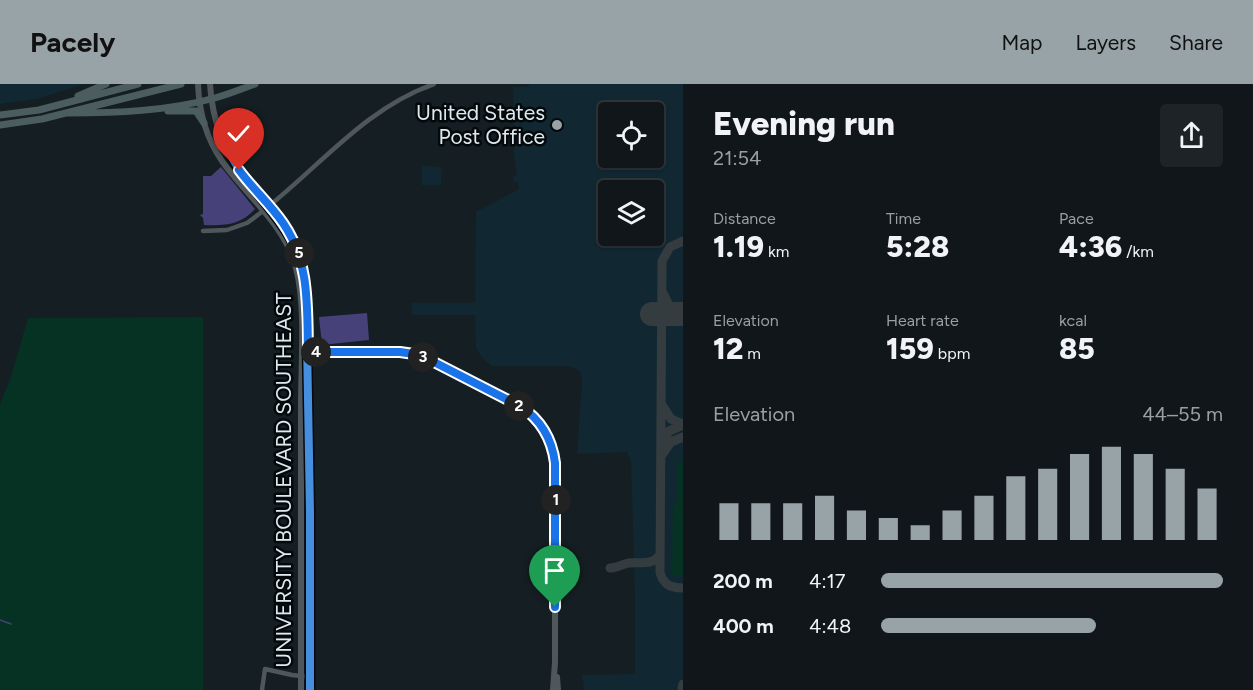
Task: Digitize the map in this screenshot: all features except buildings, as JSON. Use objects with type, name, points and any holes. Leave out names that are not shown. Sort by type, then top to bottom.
[{"type":"main road","points":[[51,107],[106,84]]},
{"type":"main road","points":[[0,115],[51,107],[138,84]]},
{"type":"main road","points":[[0,125],[68,113],[181,84]]},
{"type":"main road","name":"UNIVERSITY BOULEVARD SOUTHEAST","points":[[198,84],[204,123],[213,146],[222,160],[292,238],[304,269],[307,292],[301,690]]},
{"type":"main road","name":"UNIVERSITY BOULEVARD SOUTHEAST","points":[[210,84],[217,125],[230,154],[266,208]]},
{"type":"main road","points":[[68,113],[117,112],[200,101],[255,84]]},
{"type":"main road","points":[[117,112],[129,114],[190,110],[199,113],[204,123]]},
{"type":"main road","points":[[305,352],[414,354],[520,406],[537,420],[551,444],[555,463],[553,690]]},
{"type":"main road","name":"UNIVERSITY BOULEVARD SOUTHEAST","points":[[305,352],[310,690]]},
{"type":"main road","points":[[555,662],[558,690]]},
{"type":"street","points":[[203,231],[227,230],[247,223],[380,111],[405,96],[434,84]]},
{"type":"street","points":[[262,690],[265,669],[310,677]]},
{"type":"shaded area","points":[[0,84],[84,84],[37,99],[0,104]]},
{"type":"shaded area","points":[[529,84],[683,84],[683,690],[584,690],[582,675],[635,674],[635,595],[631,462],[627,452],[577,454],[581,373],[565,366],[492,366],[483,359],[476,348],[475,315],[412,315],[412,303],[475,303],[476,212],[519,189],[518,182],[514,182],[513,176],[517,175],[514,155],[513,87],[529,87]]},
{"type":"shaded area","points":[[422,166],[442,167],[441,185],[422,185]]},
{"type":"shaded area","points":[[221,167],[255,209],[244,218],[232,223],[204,225],[200,215],[203,214],[203,176],[211,176]]},
{"type":"shaded area","points":[[367,313],[369,340],[322,345],[319,317]]},
{"type":"green space","points":[[203,317],[203,690],[0,690],[0,404],[11,377],[28,318]]},
{"type":"green space","points":[[677,462],[683,462],[683,576],[672,576],[673,503],[677,503]]},
{"type":"waterway","points":[[0,620],[11,624]]},
{"type":"taxiway","points":[[683,241],[670,247],[662,261],[660,572],[668,585],[683,588]]},
{"type":"taxiway","points":[[663,293],[669,305],[683,314]]},
{"type":"taxiway","points":[[662,405],[671,419],[683,424]]},
{"type":"taxiway","points":[[662,444],[669,431],[683,425]]},
{"type":"taxiway","points":[[662,455],[671,442],[683,437]]},
{"type":"taxiway","points":[[610,568],[629,563],[650,562],[660,554]]},
{"type":"taxiway","points":[[682,688],[683,684]]},
{"type":"runway","points":[[652,314],[683,314]]},
{"type":"cycle path","points":[[230,154],[285,230],[301,264],[306,285],[310,690]]},
{"type":"place","name":"United States Post Office","points":[[557,125]]},
{"type":"route","points":[[239,170],[278,216],[299,254],[306,285],[308,352],[400,352],[421,356],[520,406],[542,426],[555,457],[555,607]]}]
